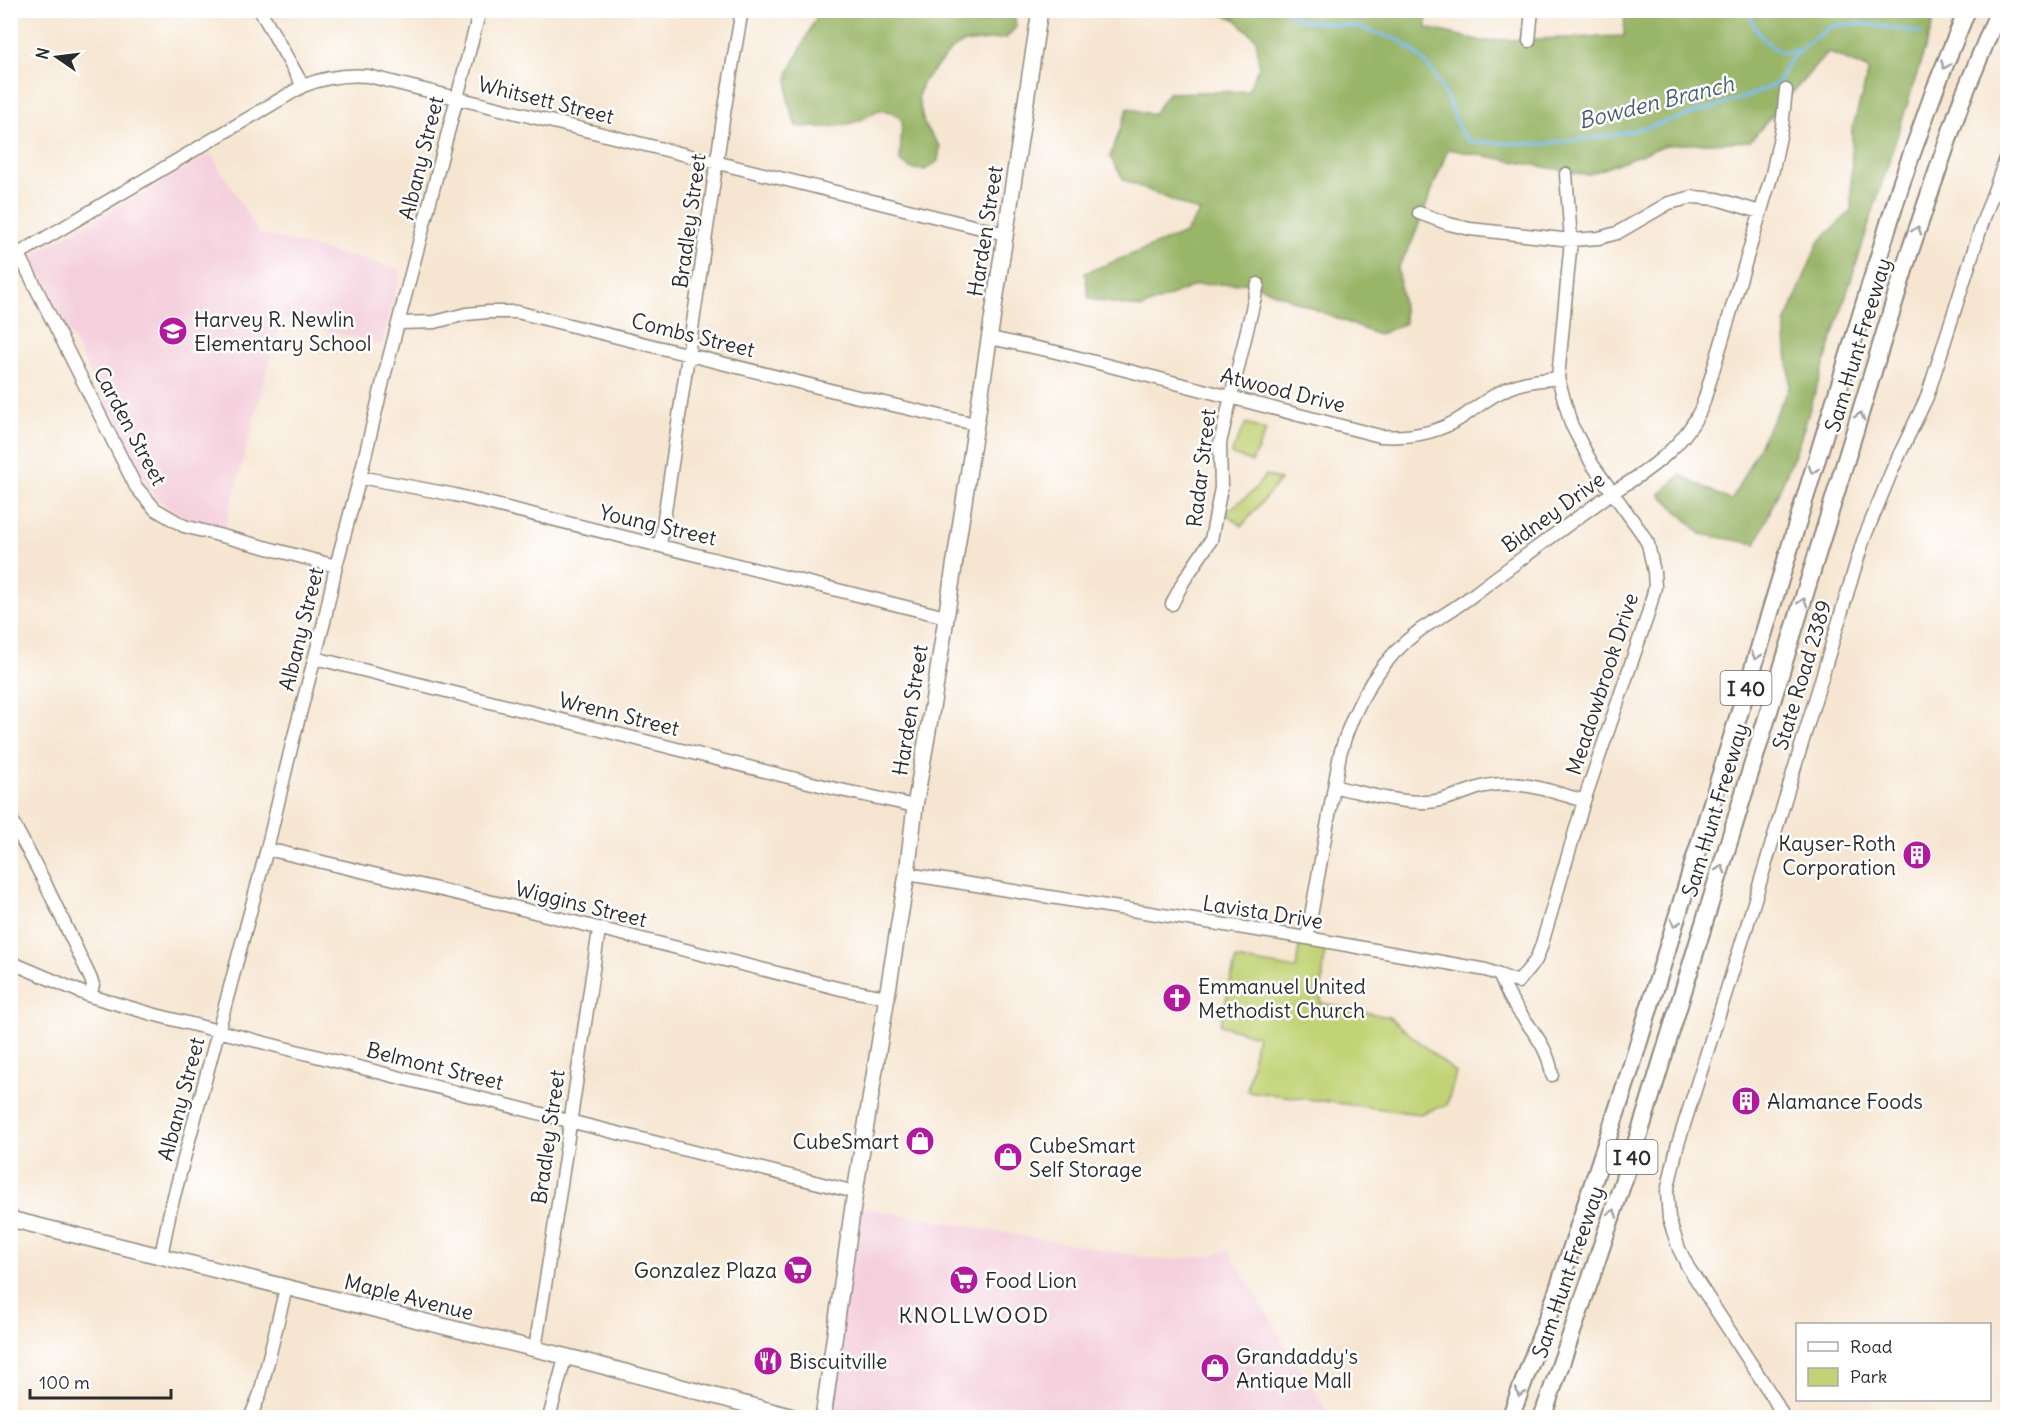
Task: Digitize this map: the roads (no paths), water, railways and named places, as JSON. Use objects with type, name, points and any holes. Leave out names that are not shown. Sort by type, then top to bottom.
[{"type":"highway","name":"Sam Hunt Freeway","points":[[1510,1418],[1555,1298],[1629,1074],[1824,431],[1908,163],[1967,10]]},
{"type":"highway","name":"Sam Hunt Freeway","points":[[1542,1418],[1644,1119],[1909,254],[1961,102],[1999,10]]},
{"type":"highway","points":[[1552,1418],[1594,1269]]},
{"type":"main road","name":"Harden Street","points":[[823,1418],[855,1192],[907,874],[915,806],[1040,10]]},
{"type":"main road","name":"Maple Avenue","points":[[10,1219],[535,1349],[797,1418]]},
{"type":"street","points":[[260,10],[303,86]]},
{"type":"street","name":"Albany Street","points":[[161,1256],[170,1211],[267,849],[336,566],[480,10]]},
{"type":"street","name":"Bradley Street","points":[[660,545],[742,10]]},
{"type":"street","points":[[1529,41],[1532,10]]},
{"type":"street","name":"Whitsett Street","points":[[15,257],[303,86],[329,77],[352,75],[368,76],[1005,234]]},
{"type":"street","name":"Bidney Drive","points":[[1307,938],[1336,787],[1340,754],[1355,712],[1371,683],[1397,650],[1419,631],[1465,601],[1613,492],[1640,477],[1671,449],[1700,412],[1779,143],[1786,90]]},
{"type":"street","name":"State Road 2389","points":[[1784,1418],[1688,1267],[1669,1219],[1667,1191],[1677,1147],[1746,929],[1863,541],[1893,468],[1927,397],[2007,153]]},
{"type":"street","name":"Meadowbrook Drive","points":[[1499,975],[1518,982],[1536,960],[1584,801],[1648,614],[1655,587],[1648,544],[1592,464],[1571,424],[1558,378],[1571,240],[1566,174]]},
{"type":"street","points":[[1419,213],[1470,229],[1571,240],[1599,238],[1617,233],[1669,203],[1693,196],[1717,199],[1760,212]]},
{"type":"street","name":"Carden Street","points":[[15,257],[136,487],[150,504],[167,518],[184,526],[336,566]]},
{"type":"street","name":"Radar Street","points":[[1172,604],[1183,582],[1211,540],[1221,488],[1220,443],[1258,284]]},
{"type":"street","name":"Combs Street","points":[[399,323],[435,322],[466,314],[517,312],[975,424]]},
{"type":"street","name":"Atwood Drive","points":[[990,338],[1056,352],[1380,436],[1412,436],[1428,433],[1450,424],[1484,401],[1518,384],[1558,378]]},
{"type":"street","name":"Young Street","points":[[360,477],[456,495],[946,617]]},
{"type":"street","name":"Wrenn Street","points":[[315,658],[836,789],[915,806]]},
{"type":"street","points":[[1336,787],[1414,802],[1428,802],[1443,800],[1482,787],[1512,783],[1584,801]]},
{"type":"street","points":[[10,817],[90,977],[93,985],[90,996]]},
{"type":"street","name":"Wiggins Street","points":[[267,849],[514,907],[841,989],[886,997]]},
{"type":"street","name":"Lavista Drive","points":[[907,874],[1307,938],[1486,970],[1499,975]]},
{"type":"street","name":"Bradley Street","points":[[535,1349],[599,930]]},
{"type":"street","name":"Belmont Street","points":[[10,962],[90,996],[219,1032],[855,1192]]},
{"type":"street","points":[[1499,975],[1512,1000],[1550,1059],[1552,1075]]},
{"type":"street","points":[[250,1418],[260,1394],[286,1288]]},
{"type":"street","points":[[549,1418],[565,1358]]},
{"type":"waterway","name":"Bowden Branch","points":[[1283,10],[1301,20],[1359,27],[1401,41],[1426,63],[1448,100],[1460,131],[1469,141],[1474,142],[1543,144],[1613,135],[1652,126],[1743,98],[1779,81],[1789,61],[1808,43],[1832,26],[1861,23],[1922,33]]},
{"type":"waterway","points":[[1748,10],[1757,31],[1771,46],[1784,53],[1799,50]]},
{"type":"place","name":"Harvey R. Newlin Elementary School","points":[[173,331]]},
{"type":"place","name":"Kayser-Roth Corporation","points":[[1917,855]]},
{"type":"place","name":"Emmanuel United Methodist Church","points":[[1177,998]]},
{"type":"place","name":"Alamance Foods","points":[[1746,1101]]},
{"type":"place","name":"CubeSmart","points":[[920,1141]]},
{"type":"place","name":"CubeSmart Self Storage","points":[[1008,1157]]},
{"type":"place","name":"Gonzalez Plaza","points":[[798,1270]]},
{"type":"place","name":"Food Lion","points":[[964,1280]]},
{"type":"place","name":"Biscuitville","points":[[768,1361]]},
{"type":"place","name":"Grandaddy's Antique Mall","points":[[1215,1368]]},
{"type":"district","name":"KNOLLWOOD","points":[[974,1315]]}]
